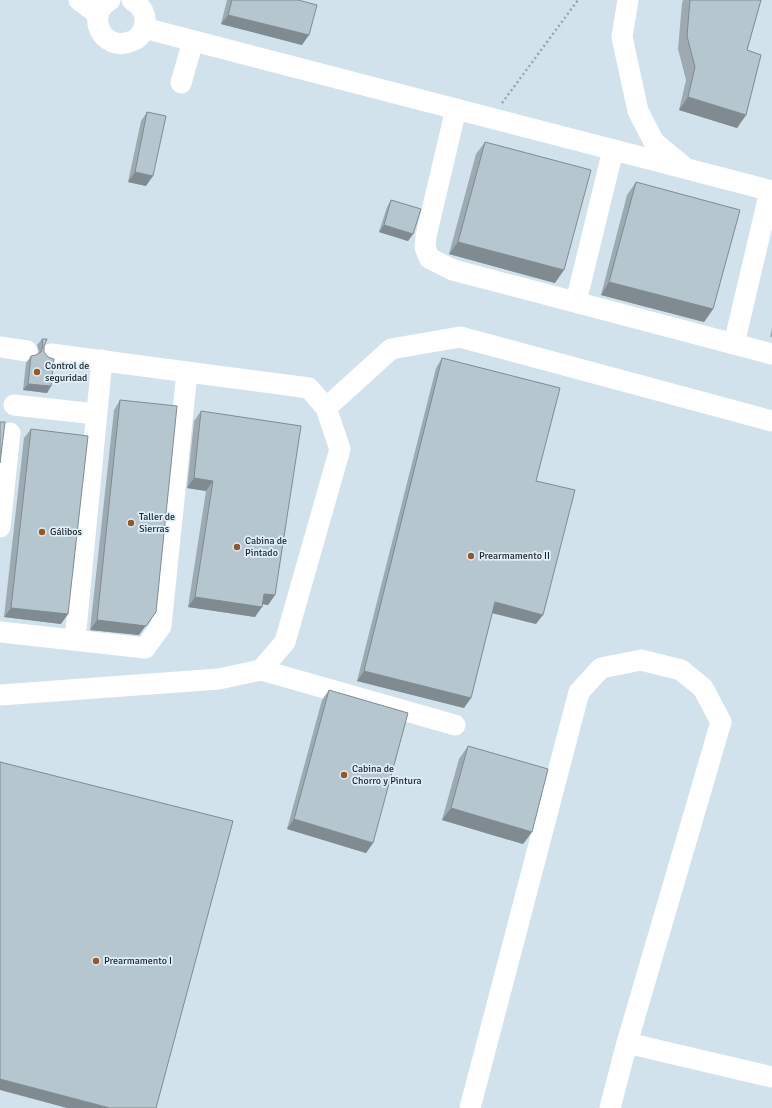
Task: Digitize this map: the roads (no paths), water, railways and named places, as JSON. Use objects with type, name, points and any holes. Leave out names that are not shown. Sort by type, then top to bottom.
[{"type":"lane","points":[[79,0],[104,7],[98,22],[102,35],[115,44],[124,44],[136,40],[142,34],[145,20],[144,12],[138,3],[132,0]]},
{"type":"lane","points":[[628,0],[622,37],[638,110],[654,142],[687,169]]},
{"type":"lane","points":[[144,28],[771,191],[734,344]]},
{"type":"lane","points":[[181,83],[193,41]]},
{"type":"lane","points":[[456,109],[426,236],[425,247],[429,258],[453,270],[772,354]]},
{"type":"lane","points":[[576,302],[613,150]]},
{"type":"lane","points":[[326,408],[391,349],[460,337],[772,421]]},
{"type":"lane","points":[[0,347],[27,350]]},
{"type":"lane","points":[[51,354],[309,388],[326,408],[340,449],[285,642],[261,670]]},
{"type":"lane","points":[[75,640],[102,360]]},
{"type":"lane","points":[[0,632],[145,648],[161,626],[187,372]]},
{"type":"lane","points":[[14,405],[96,414]]},
{"type":"lane","points":[[0,527],[10,433]]},
{"type":"lane","points":[[470,1108],[579,692],[601,668],[641,660],[681,670],[703,688],[720,722],[627,1043],[610,1108]]},
{"type":"lane","points":[[0,695],[219,679],[261,670],[455,725]]},
{"type":"lane","points":[[627,1043],[772,1077]]},
{"type":"place","name":"Control de seguridad","points":[[37,372]]},
{"type":"place","name":"Taller de Sierras","points":[[131,523]]},
{"type":"place","name":"Gálibos","points":[[42,532]]},
{"type":"place","name":"Cabina de Pintado","points":[[237,547]]},
{"type":"place","name":"Prearmamento II","points":[[471,556]]},
{"type":"place","name":"Cabina de Chorro y Pintura","points":[[344,775]]},
{"type":"place","name":"Prearmamento I","points":[[96,961]]}]
